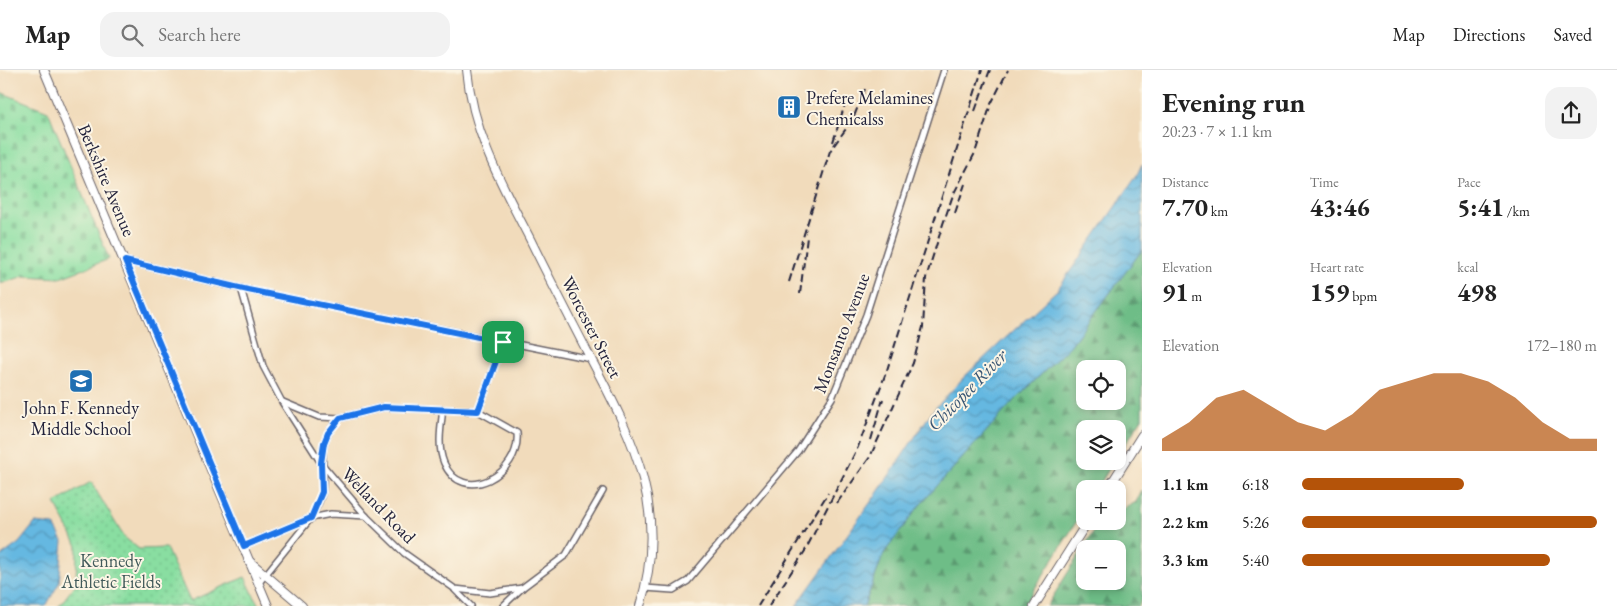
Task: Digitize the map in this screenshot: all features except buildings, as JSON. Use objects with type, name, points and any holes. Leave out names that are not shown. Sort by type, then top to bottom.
[{"type":"main road","name":"Berkshire Avenue","points":[[44,70],[268,606]]},
{"type":"main road","name":"Worcester Street","points":[[467,70],[470,102],[491,164],[626,426],[645,485],[649,508],[650,539],[640,606]]},
{"type":"main road","points":[[1114,480],[1142,435]]},
{"type":"main road","points":[[1034,606],[1082,530]]},
{"type":"main road","points":[[248,560],[302,606]]},
{"type":"street","name":"Monsanto Avenue","points":[[644,588],[673,590],[688,580],[798,451],[826,408],[846,368],[866,316],[944,70]]},
{"type":"street","points":[[125,261],[241,288],[591,359]]},
{"type":"street","name":"Welland Road","points":[[241,288],[263,366],[282,402],[321,463],[366,516],[404,553],[455,589],[471,606]]},
{"type":"street","points":[[478,411],[503,342]]},
{"type":"street","points":[[282,402],[319,417],[340,418],[384,407],[443,409],[478,411],[517,433],[518,440],[515,450],[502,474],[488,482],[475,484],[461,481],[450,473],[444,464],[442,455],[443,409]]},
{"type":"street","points":[[258,584],[311,518],[322,492],[321,463],[328,433],[340,418]]},
{"type":"street","points":[[503,606],[522,588],[566,555],[603,491]]},
{"type":"street","points":[[244,546],[311,518],[331,514],[366,516]]},
{"type":"street","name":"Welland Road","points":[[455,589],[490,593],[522,588]]},
{"type":"green space","points":[[0,92],[48,111],[109,259],[60,278],[24,276],[0,284]]},
{"type":"green space","points":[[1142,250],[1142,418],[1126,443],[1126,420],[1076,420],[1076,470],[1109,470],[1102,480],[1076,480],[1076,522],[1024,606],[864,606],[884,553],[919,506],[1010,405],[1070,346]]},
{"type":"green space","name":"Kennedy Athletic Fields","points":[[91,482],[124,537],[139,549],[166,548],[190,601],[245,577],[259,606],[59,606],[76,584],[77,546],[55,503]]},
{"type":"green space","points":[[1142,490],[1142,598],[1139,606],[1047,606],[1076,559],[1076,590],[1126,590],[1126,540],[1088,540],[1094,530],[1126,530],[1126,508],[1136,502]]},
{"type":"water","name":"Chicopee River","points":[[1142,164],[1142,250],[1070,346],[1010,405],[919,506],[884,553],[864,606],[796,606],[878,492],[931,413],[965,376],[1057,290],[1136,177]]},
{"type":"water","points":[[35,523],[54,525],[63,541],[59,583],[46,606],[0,606],[0,557],[19,543]]},
{"type":"railway","points":[[769,606],[805,551],[858,447],[887,370],[982,70]]},
{"type":"railway","points":[[975,111],[990,70]]},
{"type":"railway","points":[[837,503],[870,457],[913,363],[923,327],[926,278],[943,224],[953,195],[975,153],[991,104],[1008,70]]},
{"type":"railway","points":[[789,282],[830,151],[853,119],[865,89]]},
{"type":"railway","points":[[833,142],[845,104]]},
{"type":"railway","points":[[955,213],[965,184]]},
{"type":"railway","points":[[800,294],[807,237]]},
{"type":"railway","points":[[871,440],[883,399]]},
{"type":"railway","points":[[758,606],[828,493]]},
{"type":"place","name":"Prefere Melamines Chemicalss","points":[[789,107]]},
{"type":"place","name":"John F. Kennedy Middle School","points":[[81,381]]},
{"type":"route","points":[[125,261],[248,290],[503,342],[478,411],[384,407],[340,418],[332,425],[324,443],[321,463],[322,492],[311,518],[244,546],[159,347],[125,261]]}]
